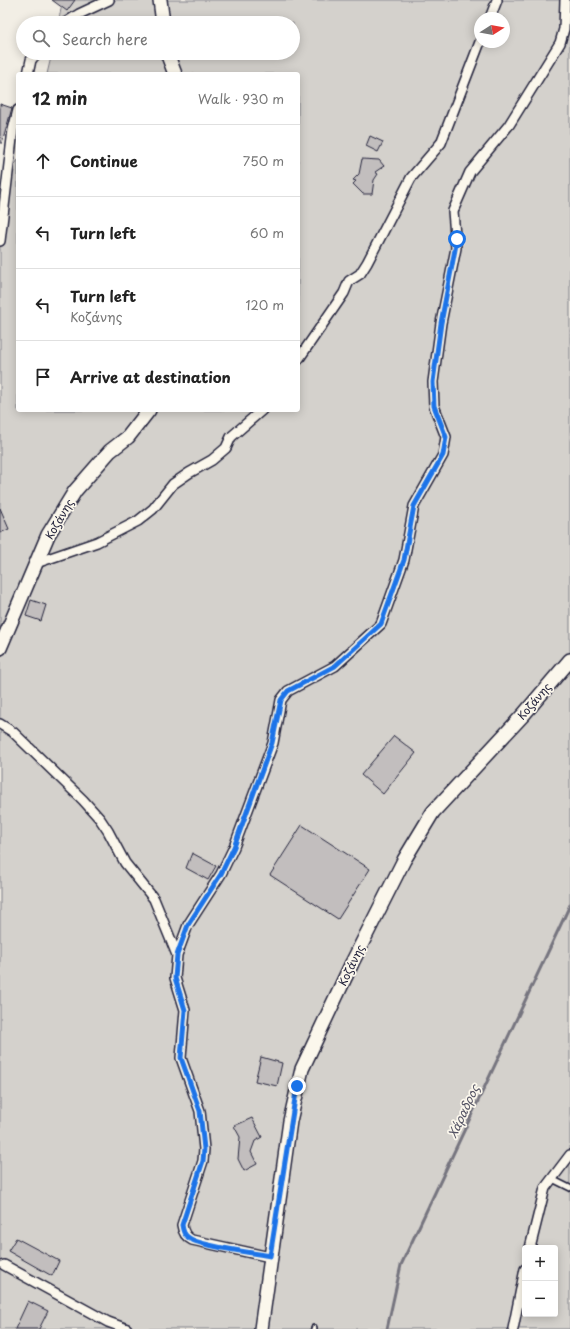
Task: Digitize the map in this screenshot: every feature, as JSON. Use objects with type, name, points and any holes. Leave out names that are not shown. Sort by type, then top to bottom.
[{"type":"street","points":[[76,16],[109,0]]},
{"type":"street","points":[[160,0],[162,16]]},
{"type":"street","points":[[492,12],[497,0]]},
{"type":"street","points":[[270,1256],[192,1240],[184,1234],[182,1230],[182,1225],[203,1161],[204,1149],[200,1111],[181,1058],[185,1010],[175,978],[177,955],[188,925],[221,874],[234,847],[272,743],[278,710],[284,695],[288,691],[335,666],[376,630],[383,620],[404,560],[414,506],[440,461],[446,442],[446,437],[434,406],[433,382],[441,323],[456,248],[453,211],[470,172],[509,126],[560,43],[564,29],[565,0]]},
{"type":"street","points":[[300,357],[344,293],[349,281],[360,274],[368,263],[411,178],[441,142],[478,48]]},
{"type":"street","points":[[28,72],[31,60]]},
{"type":"street","points":[[170,60],[174,72]]},
{"type":"street","points":[[0,241],[13,130],[16,118]]},
{"type":"street","name":"Κοζάνης","points":[[0,648],[48,535],[75,491],[110,451],[128,437],[147,412]]},
{"type":"street","points":[[36,563],[97,542],[138,520],[153,509],[173,484],[189,472],[212,460],[226,448],[231,437],[260,412]]},
{"type":"street","name":"Κοζάνης","points":[[261,1329],[270,1256],[297,1086],[313,1043],[404,860],[434,812],[524,714],[570,660]]},
{"type":"street","points":[[0,724],[18,737],[83,800],[100,819],[125,863],[154,900],[177,955]]},
{"type":"street","points":[[531,1245],[542,1197],[550,1178],[570,1155]]},
{"type":"street","points":[[4,1265],[108,1322],[127,1329]]},
{"type":"street","points":[[513,1329],[523,1281]]},
{"type":"lane","points":[[550,1178],[570,1188]]},
{"type":"shaded area","points":[[63,0],[570,0],[570,1329],[0,1329],[0,185],[16,163],[16,412],[300,412],[300,72],[47,72],[50,60],[300,60],[300,16],[60,16]]},
{"type":"building","points":[[52,0],[75,0],[67,11]]},
{"type":"building","points":[[0,104],[12,108],[2,143],[0,143]]},
{"type":"building","points":[[370,136],[383,142],[378,152],[366,146]]},
{"type":"building","points":[[362,159],[379,160],[384,166],[375,172],[378,174],[374,180],[372,194],[363,194],[353,184],[356,181],[353,180],[359,174]]},
{"type":"building","points":[[0,508],[9,529],[0,533]]},
{"type":"building","points":[[31,600],[46,605],[41,621],[26,616]]},
{"type":"building","points":[[394,736],[416,753],[383,794],[361,775]]},
{"type":"building","points":[[302,825],[370,869],[338,919],[270,875]]},
{"type":"building","points":[[192,853],[216,866],[208,880],[186,868]]},
{"type":"building","points":[[261,1057],[282,1063],[277,1086],[255,1081]]},
{"type":"building","points":[[252,1118],[262,1137],[255,1141],[251,1152],[257,1164],[244,1171],[238,1159],[240,1137],[234,1126]]},
{"type":"building","points":[[16,1238],[59,1261],[52,1276],[8,1251]]},
{"type":"building","points":[[28,1301],[48,1311],[39,1329],[15,1329]]},
{"type":"waterway","name":"Χάραδρος","points":[[387,1329],[401,1265],[570,905]]},
{"type":"route","points":[[297,1086],[290,1121],[270,1256],[214,1246],[188,1238],[182,1230],[182,1225],[192,1189],[203,1161],[204,1136],[200,1111],[182,1064],[180,1052],[186,1017],[184,1004],[175,978],[177,955],[188,925],[200,904],[221,874],[234,847],[272,743],[276,730],[278,710],[284,695],[288,691],[335,666],[376,630],[383,620],[407,550],[414,506],[443,455],[446,442],[446,437],[434,406],[433,382],[441,323],[457,239]]}]
